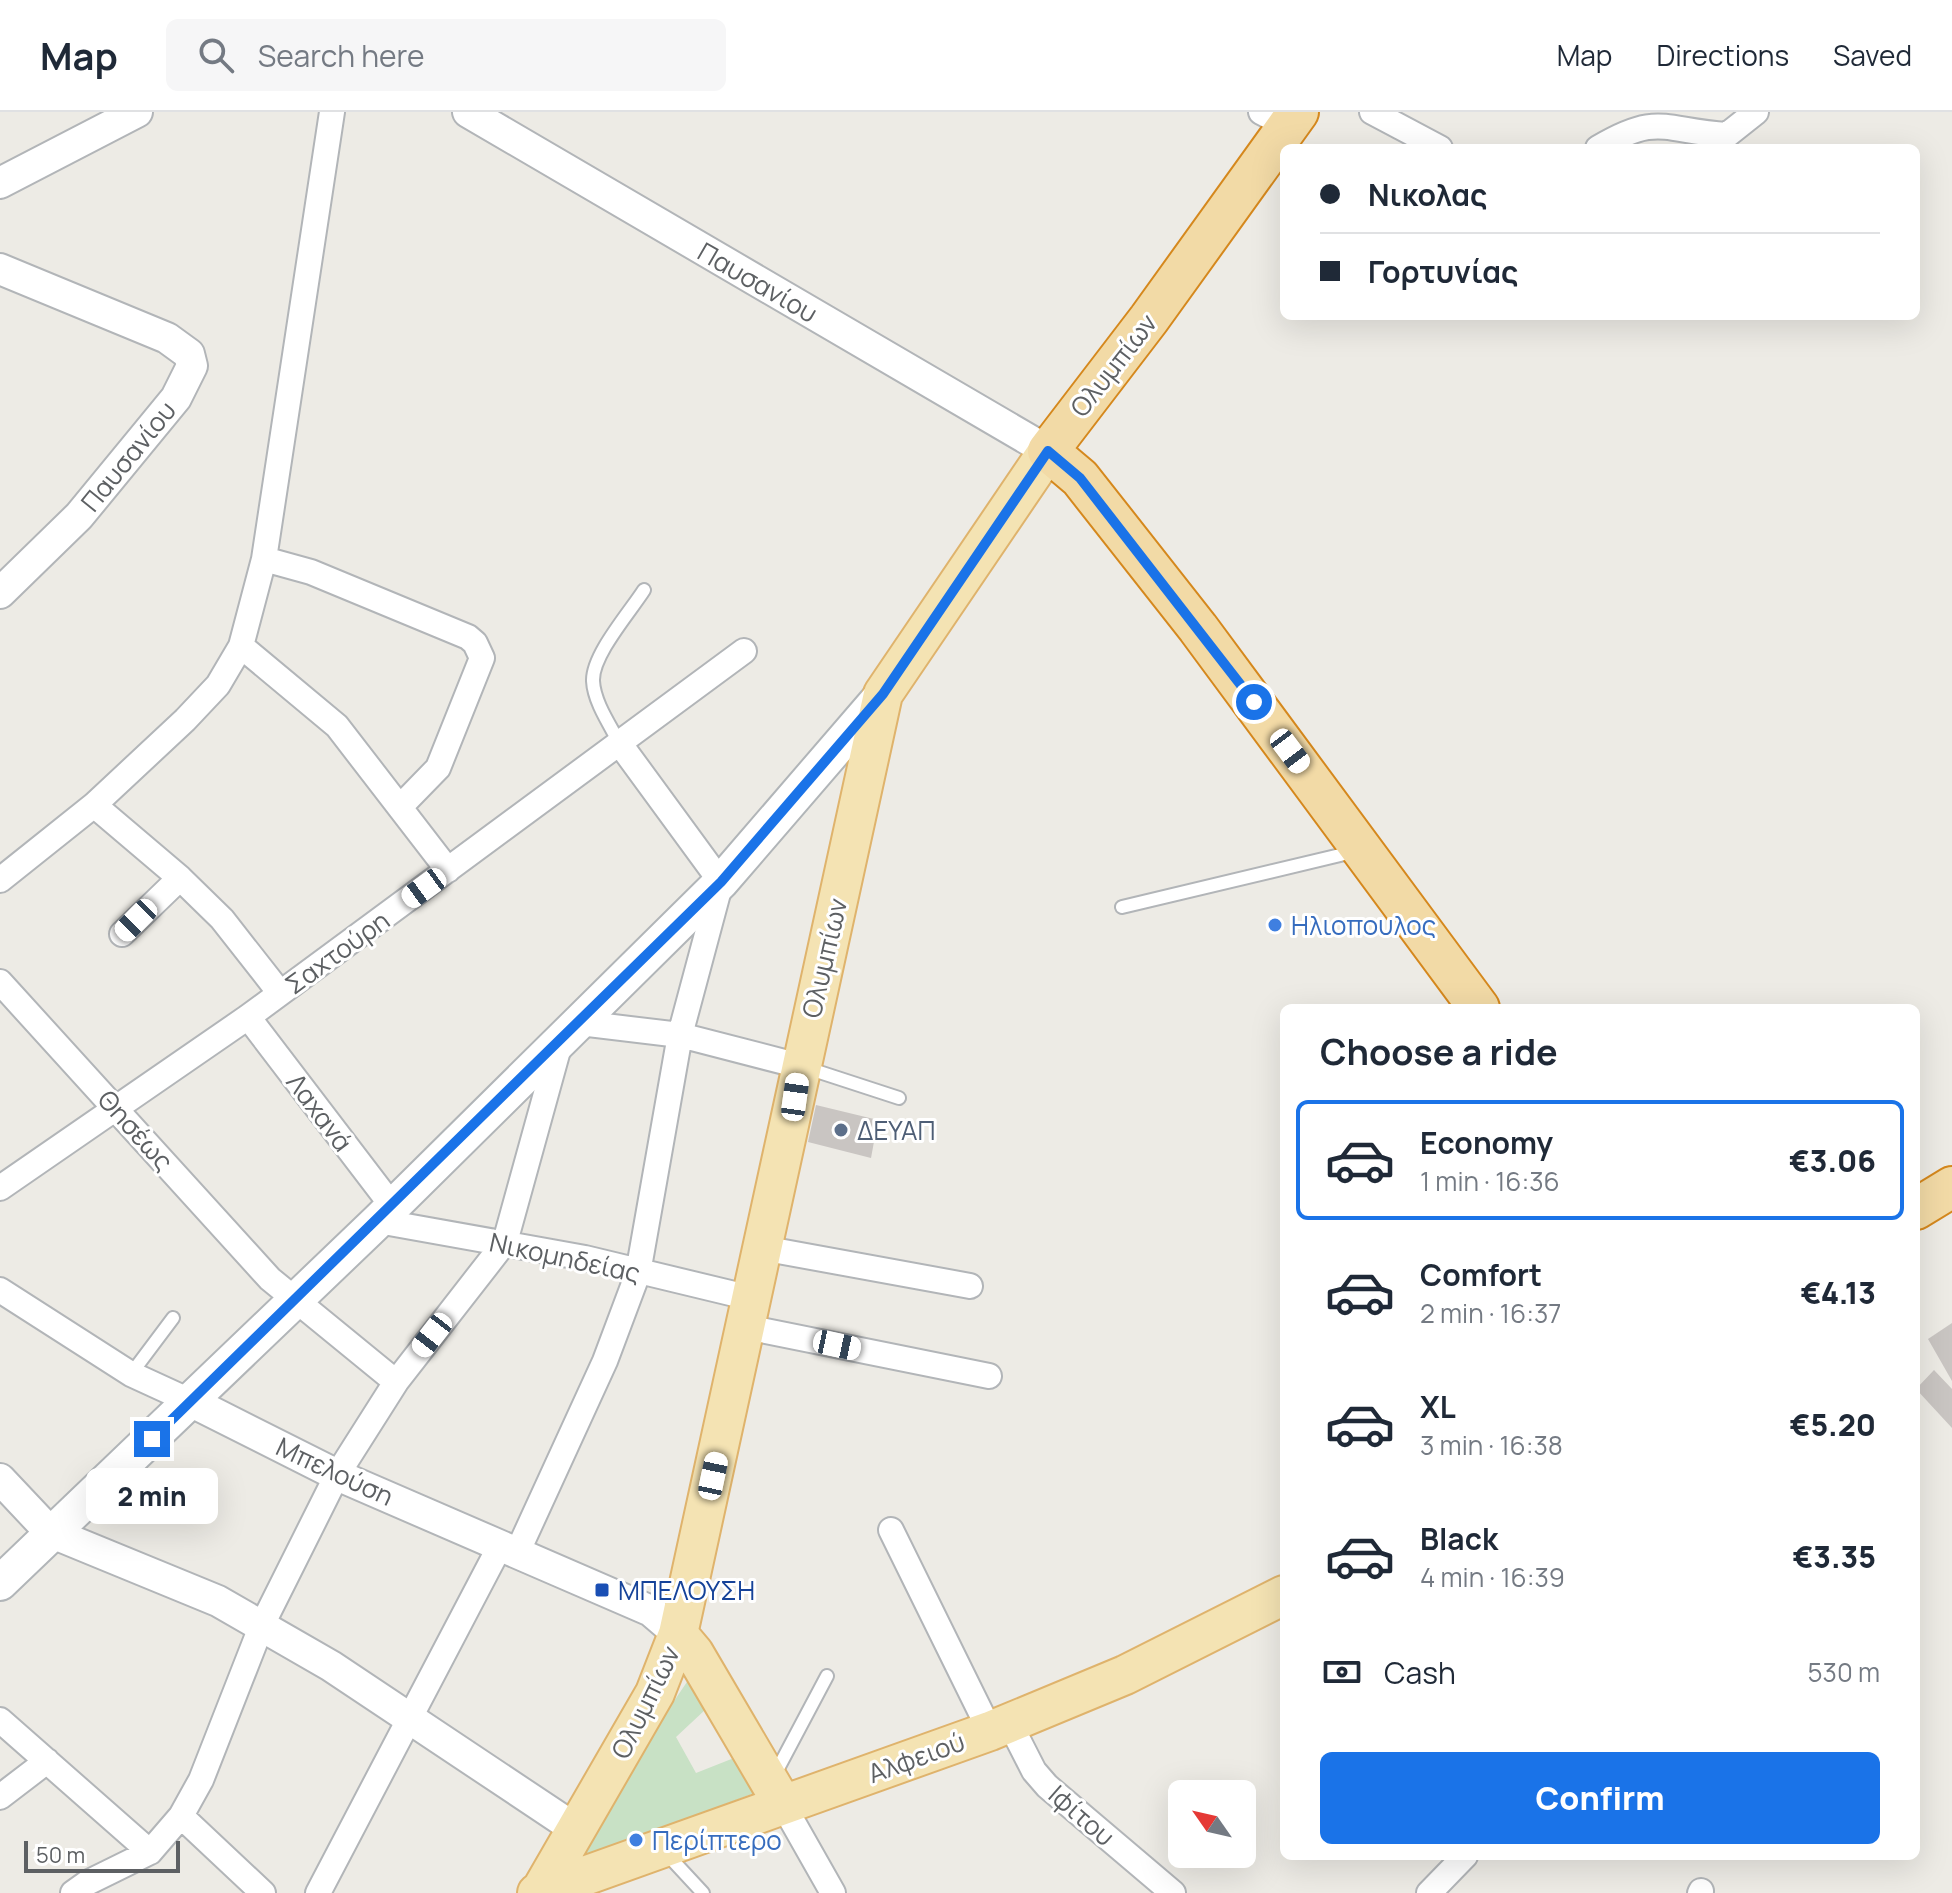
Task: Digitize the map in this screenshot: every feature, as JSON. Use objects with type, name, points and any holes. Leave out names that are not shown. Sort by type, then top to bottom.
[{"type":"highway","name":"Ολυμπίων","points":[[1048,451],[1158,307],[1282,116]]},
{"type":"highway","points":[[1048,451],[1080,478],[1198,628],[1476,1004]]},
{"type":"highway","points":[[1920,1207],[1952,1187]]},
{"type":"main road","name":"Ολυμπίων","points":[[538,1892],[655,1693],[678,1634],[883,694],[1048,451]]},
{"type":"main road","points":[[0,1583],[50,1532],[192,1402],[282,1290],[385,1214],[721,882],[883,694]]},
{"type":"main road","name":"Αλφειού","points":[[538,1892],[662,1849],[776,1793],[1000,1726],[1125,1675],[1280,1597]]},
{"type":"main road","points":[[678,1634],[694,1653],[776,1793]]},
{"type":"street","points":[[0,183],[137,112]]},
{"type":"street","points":[[0,880],[94,805],[207,697],[241,646],[264,559],[332,112]]},
{"type":"street","name":"Παυσανίου","points":[[468,112],[1048,451]]},
{"type":"street","points":[[1372,112],[1432,144]]},
{"type":"street","points":[[1602,144],[1619,128],[1653,116],[1734,141],[1756,112]]},
{"type":"street","name":"Παυσανίου","points":[[0,269],[167,338],[189,354],[192,366],[176,398],[79,516],[0,593]]},
{"type":"street","points":[[264,559],[311,572],[468,637],[480,650],[482,658],[438,768],[400,807]]},
{"type":"street","points":[[241,646],[337,726],[448,870]]},
{"type":"street","name":"Σαχτούρη","points":[[0,1188],[248,1017],[744,651]]},
{"type":"street","points":[[318,1893],[409,1717],[508,1550],[605,1361],[638,1273],[680,1035],[721,882],[620,744]]},
{"type":"street","points":[[94,805],[180,878],[222,919],[280,993]]},
{"type":"street","points":[[122,934],[180,878]]},
{"type":"street","name":"Θησέως","points":[[0,982],[282,1290],[396,1382]]},
{"type":"street","name":"Λαχανά","points":[[248,1017],[385,1214]]},
{"type":"street","points":[[73,1893],[150,1852],[181,1816],[201,1780],[261,1627],[337,1475],[396,1382],[505,1242],[570,1033],[680,1035],[800,1066]]},
{"type":"street","name":"Νικομηδείας","points":[[385,1214],[638,1273],[749,1312],[989,1376]]},
{"type":"street","points":[[762,1248],[970,1286]]},
{"type":"street","name":"Μπελούση","points":[[0,1290],[131,1374],[337,1475],[651,1611],[678,1634]]},
{"type":"street","points":[[0,1479],[50,1532],[218,1601],[331,1666],[577,1830]]},
{"type":"street","name":"Ιφίτου","points":[[891,1530],[1000,1726],[1034,1771],[1047,1786],[1173,1893]]},
{"type":"street","points":[[0,1720],[150,1852]]},
{"type":"street","points":[[0,1797],[47,1761]]},
{"type":"street","points":[[776,1793],[833,1893]]},
{"type":"street","points":[[181,1816],[263,1893]]},
{"type":"street","points":[[1429,1893],[1461,1860]]},
{"type":"lane","points":[[620,744],[593,683],[595,667],[644,590]]},
{"type":"lane","points":[[1122,907],[1364,850]]},
{"type":"lane","points":[[800,1066],[899,1098]]},
{"type":"lane","points":[[131,1374],[173,1318]]},
{"type":"lane","points":[[776,1793],[827,1676]]},
{"type":"lane","points":[[662,1849],[703,1893]]},
{"type":"green space","points":[[689,1679],[706,1709],[676,1737],[696,1773],[739,1756],[757,1792],[562,1866]]},
{"type":"building","name":"ΔΕΥΑΠ","points":[[816,1105],[878,1120],[871,1158],[808,1142]]},
{"type":"building","points":[[1952,1323],[1952,1381],[1928,1339]]},
{"type":"building","points":[[1934,1370],[1952,1389],[1952,1428],[1920,1393],[1920,1385]]},
{"type":"place","name":"Ηλιοπουλος","points":[[1275,925]]},
{"type":"place","name":"ΔΕΥΑΠ","points":[[841,1130]]},
{"type":"place","name":"ΜΠΕΛΟΥΣΗ","points":[[602,1590]]},
{"type":"place","name":"Περίπτερο","points":[[636,1840]]},
{"type":"route","points":[[152,1439],[560,1043],[721,882],[817,766],[883,694],[1048,451],[1080,478],[1254,702]]}]
